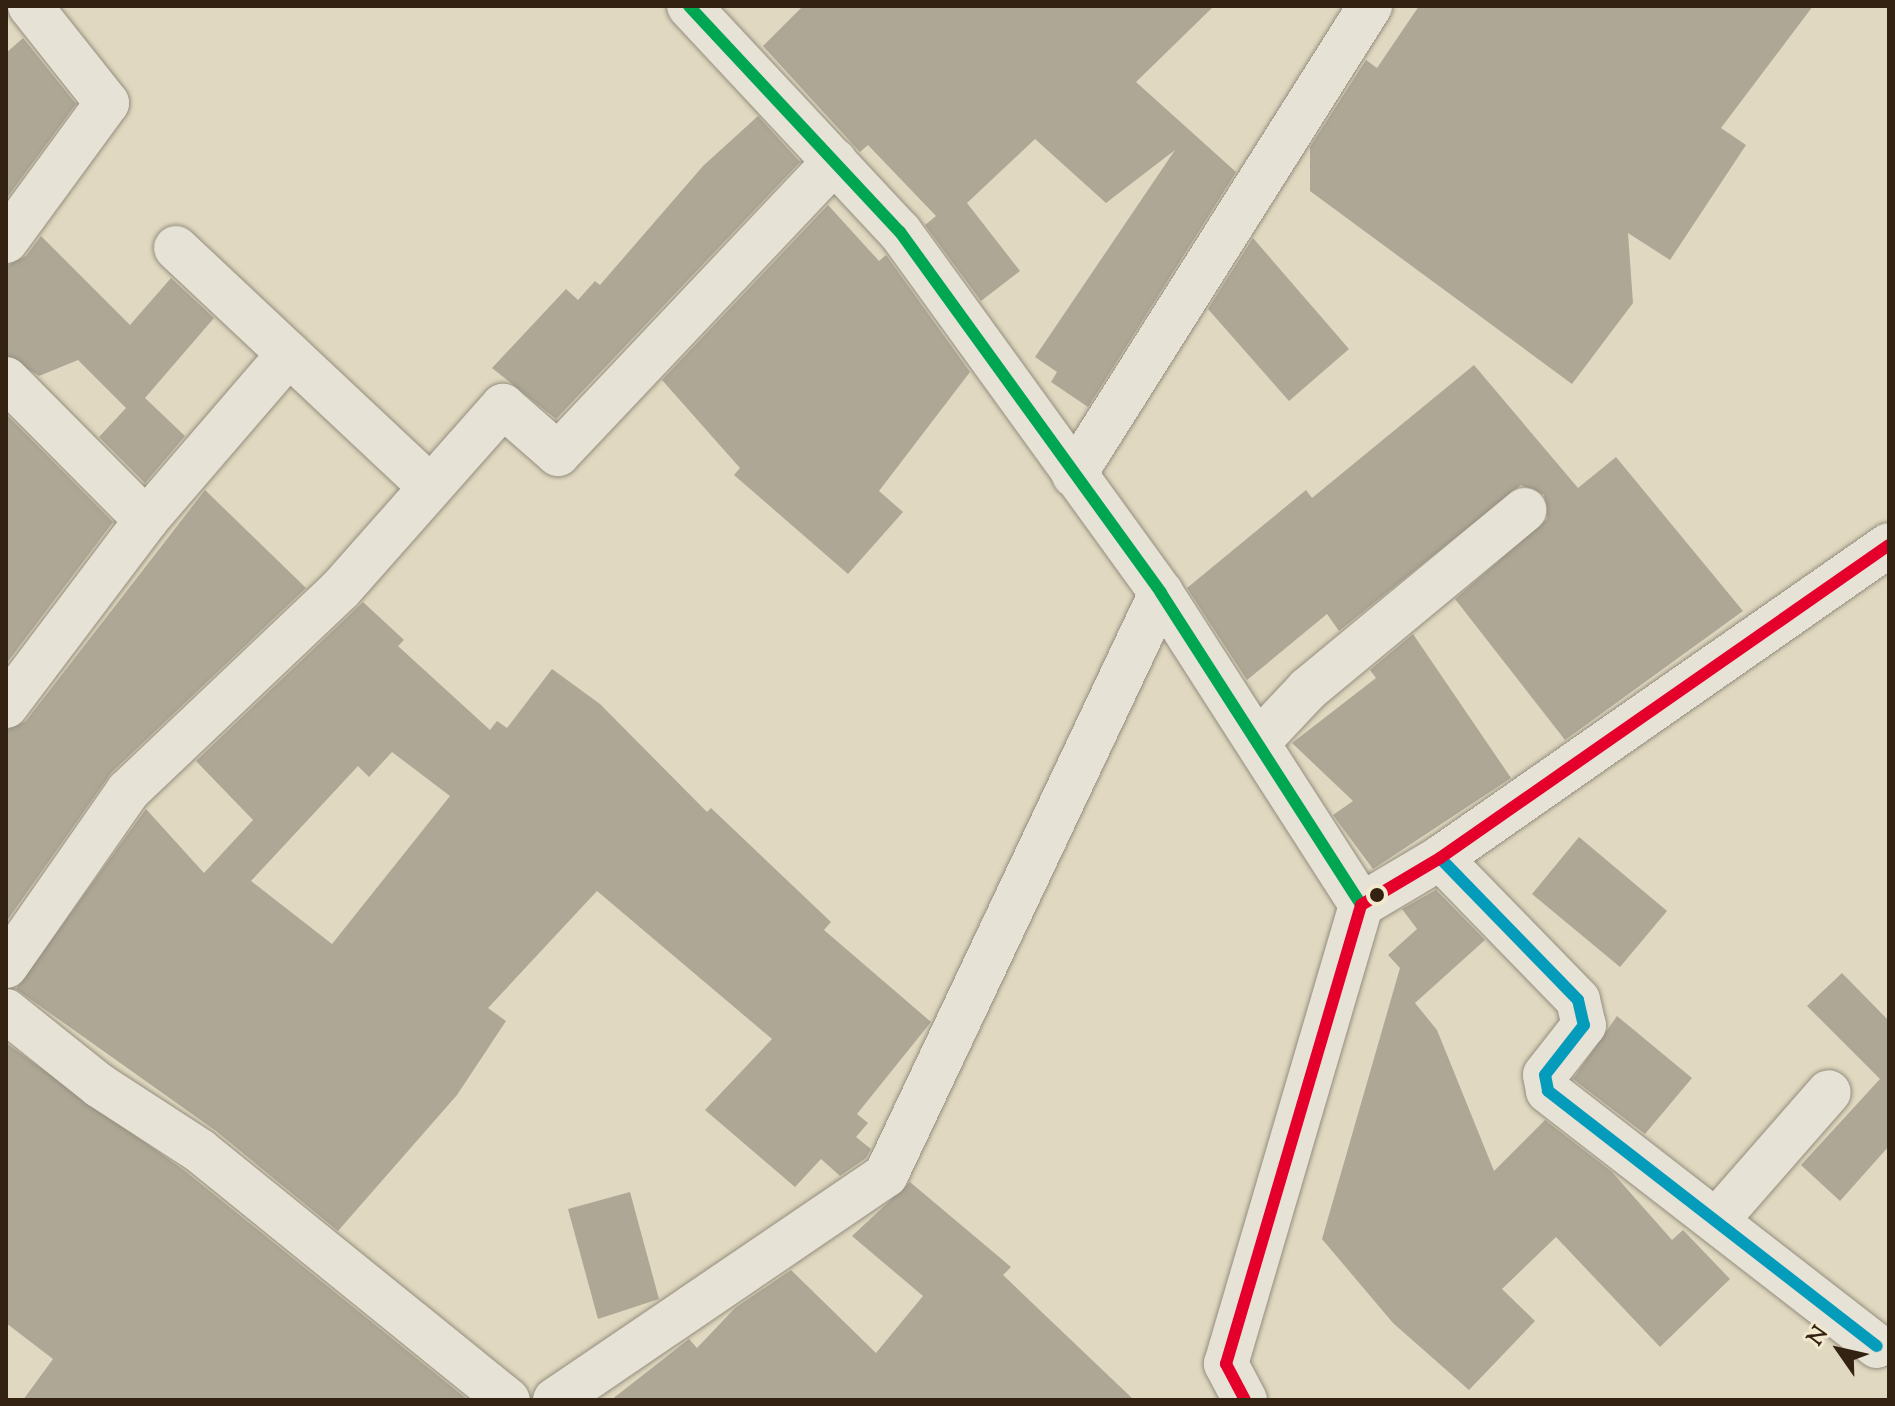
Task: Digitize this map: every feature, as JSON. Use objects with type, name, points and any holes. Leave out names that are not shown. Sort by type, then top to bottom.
[{"type":"street","points":[[6,241],[107,103],[30,6]]},
{"type":"street","points":[[1074,475],[1370,6]]},
{"type":"street","points":[[708,12],[900,232],[1161,593],[1261,739],[1361,905]]},
{"type":"street","points":[[6,966],[128,791],[340,590],[428,485],[503,406],[558,454],[835,161]]},
{"type":"street","points":[[176,248],[428,485]]},
{"type":"street","points":[[6,706],[146,520],[289,354]]},
{"type":"street","points":[[6,379],[146,520]]},
{"type":"street","points":[[1261,739],[1308,689],[1524,510]]},
{"type":"street","points":[[1245,1400],[1226,1364],[1361,905],[1440,858],[1889,545]]},
{"type":"street","points":[[555,1400],[886,1175],[1161,593]]},
{"type":"street","points":[[1440,858],[1578,1000],[1584,1025],[1545,1075],[1548,1091],[1877,1346]]},
{"type":"street","points":[[6,1011],[100,1086],[200,1151],[508,1400]]},
{"type":"street","points":[[1716,1221],[1829,1092]]},
{"type":"building","points":[[803,6],[1214,6],[1136,82],[1236,172],[1088,407],[1051,382],[1057,372],[1035,357],[1175,150],[1106,203],[1035,139],[967,203],[1020,271],[981,301],[925,225],[936,216],[868,145],[860,152],[763,46]]},
{"type":"building","points":[[1419,6],[1813,6],[1721,128],[1746,145],[1670,260],[1628,233],[1633,303],[1572,384],[1310,191],[1310,147],[1366,60],[1377,68]]},
{"type":"building","points":[[23,38],[76,104],[6,199],[6,53]]},
{"type":"building","points":[[758,116],[800,162],[556,419],[492,368],[566,289],[578,300],[595,281],[600,285],[703,166]]},
{"type":"building","points":[[828,205],[879,261],[886,255],[970,372],[879,491],[903,512],[848,574],[734,475],[740,468],[662,380]]},
{"type":"building","points":[[41,236],[130,325],[171,278],[214,318],[145,398],[185,436],[145,483],[99,437],[126,408],[78,360],[39,376],[6,355],[6,266],[26,256]]},
{"type":"building","points":[[1253,238],[1349,349],[1289,401],[1208,309]]},
{"type":"building","points":[[1474,365],[1578,488],[1616,457],[1743,611],[1565,740],[1455,599],[1547,519],[1544,495],[1521,485],[1339,631],[1327,614],[1247,680],[1187,588],[1306,490],[1312,498]]},
{"type":"building","points":[[6,414],[113,522],[6,664]]},
{"type":"building","points":[[205,490],[306,588],[111,773],[6,922],[6,730],[26,721]]},
{"type":"building","points":[[363,602],[404,640],[398,646],[490,730],[497,721],[507,728],[552,669],[600,704],[707,812],[711,808],[831,922],[824,930],[931,1022],[857,1114],[868,1123],[856,1137],[871,1149],[866,1158],[840,1176],[821,1159],[795,1187],[705,1110],[772,1039],[597,891],[488,1008],[506,1021],[457,1095],[338,1231],[216,1131],[16,989],[146,809],[204,873],[253,820],[196,761]],"holes":[[[392,752],[450,796],[332,944],[251,881],[358,766],[369,777]]]},
{"type":"building","points":[[1413,634],[1511,778],[1373,869],[1333,815],[1353,801],[1292,743],[1376,678],[1370,670]]},
{"type":"building","points":[[1579,837],[1667,911],[1620,967],[1532,894]]},
{"type":"building","points":[[1436,890],[1485,940],[1415,1003],[1437,1030],[1494,1171],[1545,1120],[1612,1172],[1672,1240],[1683,1230],[1730,1279],[1660,1347],[1556,1237],[1502,1289],[1535,1321],[1469,1390],[1393,1323],[1322,1239],[1400,968],[1388,955],[1417,929],[1402,909]]},
{"type":"building","points":[[1842,973],[1889,1021],[1889,1146],[1840,1201],[1801,1165],[1880,1079],[1807,1006]]},
{"type":"building","points":[[1617,1016],[1692,1078],[1645,1134],[1573,1079]]},
{"type":"building","points":[[6,1043],[185,1171],[468,1400],[23,1400],[53,1359],[6,1323]]},
{"type":"building","points":[[910,1182],[1011,1267],[1003,1275],[1134,1400],[611,1400],[689,1339],[697,1348],[735,1308],[791,1270],[876,1353],[923,1296],[852,1236]]},
{"type":"building","points":[[630,1192],[659,1299],[598,1319],[568,1209]]},
{"type":"transit line","points":[[689,6],[900,232],[1161,593],[1361,905]]},
{"type":"transit line","points":[[1245,1400],[1226,1364],[1361,905],[1440,858],[1889,545]]},
{"type":"transit line","points":[[1440,858],[1578,1000],[1584,1025],[1545,1075],[1548,1091],[1877,1346]]}]
